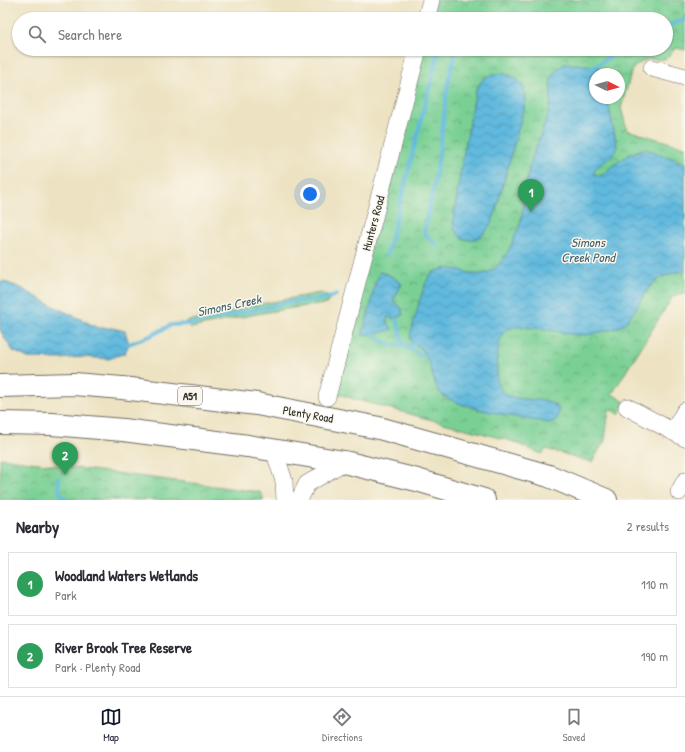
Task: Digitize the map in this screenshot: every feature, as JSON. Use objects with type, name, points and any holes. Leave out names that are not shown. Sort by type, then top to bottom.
[{"type":"highway","name":"Plenty Road","points":[[0,386],[74,384],[122,388],[257,404],[350,421],[549,476],[606,500]]},
{"type":"highway","points":[[0,423],[52,424],[123,430],[274,450],[344,462],[416,480],[484,500]]},
{"type":"street","points":[[428,12],[431,0]]},
{"type":"street","name":"Hunters Road","points":[[327,396],[416,56]]},
{"type":"street","points":[[652,68],[685,77]]},
{"type":"street","points":[[627,408],[679,435],[685,411]]},
{"type":"street","points":[[274,450],[284,481],[284,500]]},
{"type":"street","points":[[299,500],[307,484],[344,462]]},
{"type":"green space","points":[[433,0],[685,0],[685,50],[677,48],[673,50],[673,12],[429,12]]},
{"type":"green space","points":[[417,56],[669,56],[660,60],[650,59],[635,66],[632,70],[625,94],[625,68],[589,68],[589,104],[622,104],[621,108],[627,130],[685,147],[685,294],[683,293],[673,296],[612,394],[625,402],[619,414],[609,409],[605,440],[592,462],[546,449],[542,454],[511,441],[354,399],[330,390]]},
{"type":"green space","points":[[320,293],[326,295],[329,301],[326,304],[275,311],[191,328],[185,322],[227,313],[250,305]]},
{"type":"green space","points":[[0,458],[260,492],[264,500],[0,500]]},
{"type":"water","name":"Simons Creek Pond","points":[[567,63],[595,66],[599,68],[589,68],[589,104],[608,104],[617,146],[613,154],[594,171],[595,175],[602,175],[630,154],[640,150],[649,150],[685,163],[685,271],[667,275],[654,283],[627,321],[617,328],[582,335],[530,327],[511,328],[505,331],[500,341],[497,363],[497,382],[502,391],[509,396],[547,401],[554,404],[559,410],[557,420],[549,423],[474,408],[459,403],[440,393],[423,350],[411,341],[410,336],[425,284],[432,273],[443,269],[455,269],[475,274],[483,274],[491,271],[497,266],[508,252],[520,222],[528,173],[549,110],[551,78],[559,68]]},
{"type":"water","points":[[503,73],[517,79],[520,82],[523,86],[526,101],[494,217],[488,229],[481,236],[471,240],[462,238],[456,232],[453,222],[461,168],[476,89],[481,81],[487,76]]},
{"type":"water","points":[[380,272],[391,276],[402,284],[393,301],[401,307],[403,315],[396,319],[388,317],[387,321],[392,329],[385,332],[362,336],[375,284]]},
{"type":"water","points":[[3,281],[23,289],[47,303],[99,328],[112,328],[125,331],[129,344],[125,353],[109,359],[83,357],[59,359],[28,358],[13,351],[0,330],[0,282]]},
{"type":"waterway","points":[[673,24],[685,19]]},
{"type":"waterway","points":[[387,255],[437,56]]},
{"type":"waterway","points":[[437,245],[424,233],[439,158],[446,95],[455,56]]},
{"type":"waterway","points":[[595,66],[611,56]]},
{"type":"waterway","name":"Simons Creek","points":[[129,344],[152,335],[171,325],[190,324],[290,302],[324,299],[336,295]]},
{"type":"waterway","points":[[396,319],[403,345]]},
{"type":"waterway","points":[[374,333],[383,342],[402,345],[414,344]]},
{"type":"waterway","points":[[407,347],[422,356],[425,356]]},
{"type":"waterway","points":[[58,478],[60,494],[67,500]]},
{"type":"place","name":"Woodland Waters Wetlands","points":[[531,212]]},
{"type":"place","name":"River Brook Tree Reserve","points":[[65,475]]}]
